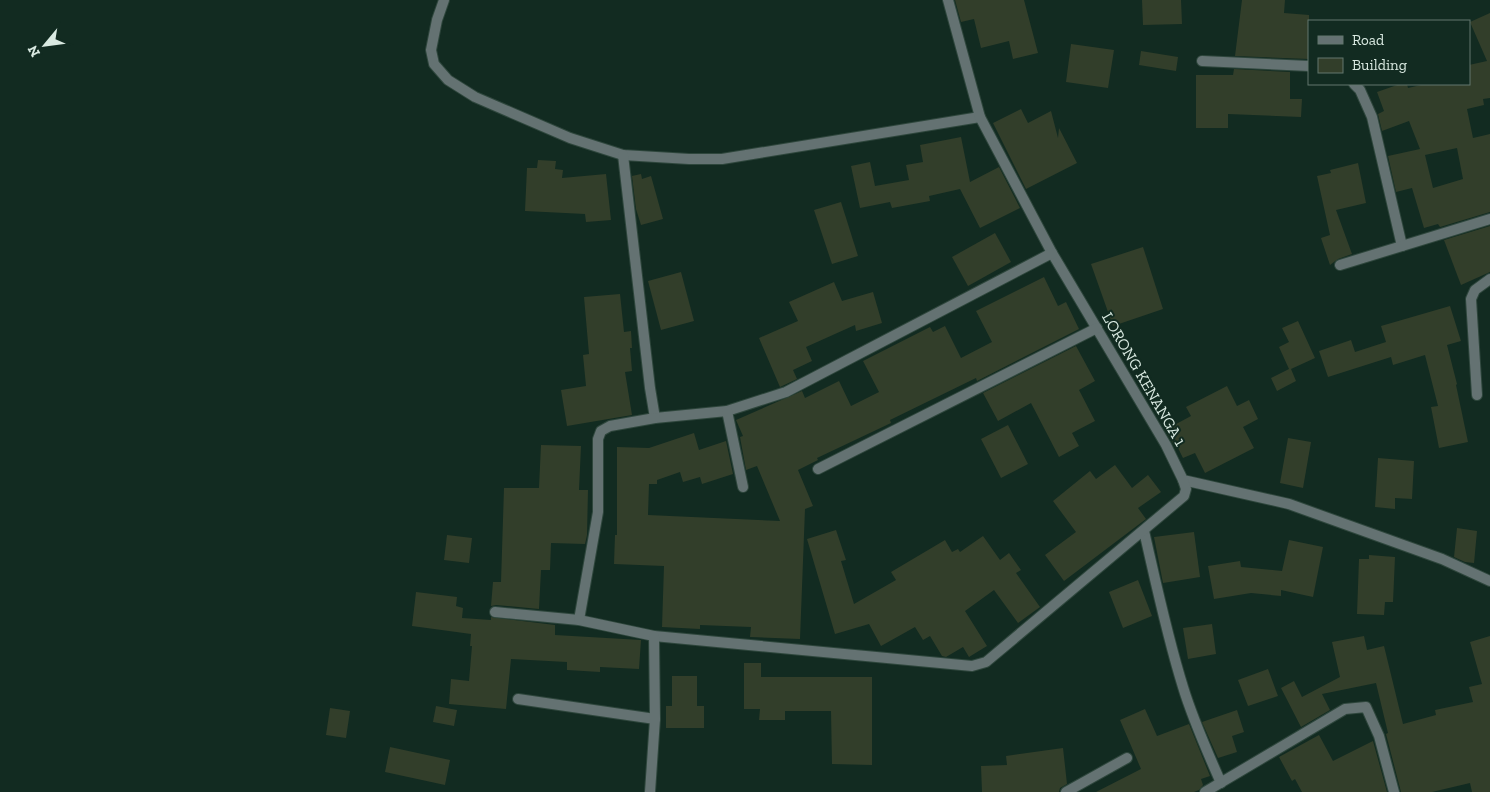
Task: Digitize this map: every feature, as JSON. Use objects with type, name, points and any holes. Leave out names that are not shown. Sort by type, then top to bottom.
[{"type":"street","points":[[444,0],[437,20],[431,50],[434,64],[448,80],[475,97],[561,134],[623,155],[722,159],[980,117]]},
{"type":"street","name":"LORONG KENANGA 1","points":[[948,0],[980,117],[1052,253],[1166,445],[1183,480]]},
{"type":"street","points":[[1202,61],[1308,66]]},
{"type":"street","points":[[1355,85],[1360,90],[1372,117],[1402,246]]},
{"type":"street","points":[[623,155],[655,418]]},
{"type":"street","points":[[1340,265],[1490,218]]},
{"type":"street","points":[[579,620],[598,512],[598,439],[602,431],[610,426],[655,418],[727,411],[786,392],[1052,253]]},
{"type":"street","points":[[1478,395],[1470,300],[1475,290],[1490,279]]},
{"type":"street","points":[[818,469],[1098,328]]},
{"type":"street","points":[[727,411],[743,487]]},
{"type":"street","points":[[495,612],[579,620],[654,636],[972,666],[986,662],[1184,496],[1186,489],[1183,480]]},
{"type":"street","points":[[1183,480],[1289,504],[1442,558],[1490,581]]},
{"type":"street","points":[[1144,531],[1183,688],[1221,783]]},
{"type":"street","points":[[650,792],[655,719],[654,636]]},
{"type":"street","points":[[518,699],[655,719]]},
{"type":"street","points":[[1205,792],[1346,709],[1366,707],[1379,736],[1394,792]]},
{"type":"street","points":[[1066,792],[1127,758]]},
{"type":"building","points":[[955,0],[1024,0],[1038,53],[1013,59],[1009,41],[981,48],[974,19],[961,22]]},
{"type":"building","points":[[1142,0],[1181,0],[1182,24],[1143,25]]},
{"type":"building","points":[[1242,0],[1285,0],[1284,13],[1309,15],[1308,59],[1235,56]]},
{"type":"building","points":[[1490,13],[1490,98],[1483,99],[1484,105],[1467,109],[1473,138],[1490,134],[1490,212],[1440,227],[1438,224],[1424,228],[1412,188],[1396,192],[1388,156],[1420,149],[1409,121],[1382,131],[1378,114],[1384,111],[1377,92],[1397,85],[1407,85],[1408,88],[1421,85],[1470,85],[1470,65],[1487,61],[1470,22]],"holes":[[[1457,148],[1463,179],[1433,188],[1425,155]]]},
{"type":"building","points":[[1071,44],[1114,50],[1108,88],[1066,82]]},
{"type":"building","points":[[1141,51],[1178,57],[1176,71],[1139,65]]},
{"type":"building","points":[[1234,69],[1290,72],[1290,99],[1302,99],[1301,117],[1228,114],[1228,128],[1196,128],[1196,75],[1233,75]]},
{"type":"building","points":[[1021,109],[1028,123],[1051,111],[1058,138],[1059,128],[1077,163],[1026,189],[993,123]]},
{"type":"building","points":[[961,137],[970,182],[999,167],[1020,208],[980,228],[960,189],[929,196],[930,201],[892,208],[890,202],[860,208],[851,166],[870,162],[875,186],[909,180],[906,165],[923,162],[920,145]]},
{"type":"building","points":[[538,160],[556,161],[555,169],[563,170],[562,178],[606,174],[611,220],[586,222],[585,214],[525,211],[527,168],[537,168]]},
{"type":"building","points":[[1358,163],[1366,203],[1336,210],[1352,254],[1338,259],[1330,265],[1321,238],[1330,235],[1317,176],[1331,173],[1330,170]]},
{"type":"building","points":[[641,174],[642,179],[651,176],[663,219],[641,225],[636,209],[632,176]]},
{"type":"building","points":[[841,202],[858,256],[832,264],[814,210]]},
{"type":"building","points":[[1490,226],[1490,272],[1461,285],[1444,240]]},
{"type":"building","points":[[995,233],[1011,262],[968,286],[952,257]]},
{"type":"building","points":[[1143,247],[1163,309],[1113,326],[1091,264]]},
{"type":"building","points":[[681,272],[694,321],[661,330],[648,281]]},
{"type":"building","points":[[1044,277],[1058,306],[1066,302],[1079,329],[977,381],[976,378],[890,420],[891,423],[817,458],[818,460],[798,470],[813,506],[805,509],[800,639],[750,637],[751,627],[700,625],[700,629],[662,627],[664,566],[614,564],[615,535],[617,535],[617,447],[649,448],[694,433],[699,450],[726,441],[733,474],[702,484],[700,477],[683,482],[680,472],[657,480],[657,484],[649,484],[648,515],[780,521],[757,466],[746,470],[740,437],[743,436],[736,420],[802,391],[805,398],[839,381],[851,406],[879,392],[863,361],[930,327],[933,332],[945,326],[961,358],[992,342],[976,311]]},
{"type":"building","points":[[834,282],[842,301],[873,292],[882,323],[856,331],[855,325],[806,347],[812,361],[793,370],[797,379],[780,387],[759,338],[798,321],[789,302]]},
{"type":"building","points":[[620,294],[624,332],[631,331],[632,371],[625,372],[632,415],[567,426],[561,390],[586,386],[583,355],[589,354],[584,297]]},
{"type":"building","points":[[1450,306],[1461,341],[1447,345],[1457,384],[1468,442],[1439,448],[1431,407],[1438,406],[1425,355],[1393,365],[1391,357],[1328,377],[1319,351],[1351,340],[1355,352],[1386,342],[1381,326]]},
{"type":"building","points":[[1298,321],[1315,358],[1291,369],[1296,381],[1277,391],[1271,378],[1289,369],[1279,347],[1289,342],[1282,328]]},
{"type":"building","points":[[1076,346],[1095,381],[1079,390],[1095,421],[1072,433],[1079,446],[1059,457],[1031,403],[998,421],[983,393]]},
{"type":"building","points":[[1227,386],[1237,406],[1249,400],[1258,419],[1243,427],[1254,448],[1205,473],[1195,453],[1183,458],[1165,430],[1191,416],[1186,407]]},
{"type":"building","points":[[1008,425],[1028,464],[1001,478],[981,439]]},
{"type":"building","points":[[1288,438],[1311,442],[1303,488],[1280,483]]},
{"type":"building","points":[[541,445],[581,446],[579,490],[588,490],[585,544],[551,543],[550,570],[541,570],[539,609],[491,606],[493,582],[501,582],[504,488],[539,488]]},
{"type":"building","points":[[1378,458],[1414,461],[1412,499],[1395,498],[1395,509],[1375,507]]},
{"type":"building","points":[[1115,465],[1132,488],[1148,475],[1161,492],[1138,508],[1146,519],[1064,581],[1045,555],[1076,532],[1053,501],[1090,471],[1096,479]]},
{"type":"building","points":[[1457,528],[1477,531],[1474,563],[1465,562],[1454,557]]},
{"type":"building","points":[[836,530],[846,560],[841,561],[854,604],[896,580],[891,572],[945,540],[952,552],[958,549],[960,552],[983,536],[1000,560],[1009,553],[1021,570],[1016,573],[1040,607],[1018,623],[994,590],[965,611],[987,646],[969,657],[963,647],[946,657],[942,656],[930,636],[923,640],[915,627],[881,646],[869,624],[835,634],[807,539]]},
{"type":"building","points":[[1194,532],[1200,577],[1163,583],[1154,537]]},
{"type":"building","points":[[447,535],[472,538],[469,563],[444,560]]},
{"type":"building","points":[[1289,540],[1323,547],[1313,597],[1281,590],[1281,596],[1251,593],[1214,599],[1208,566],[1240,561],[1241,567],[1282,571]]},
{"type":"building","points":[[1369,555],[1395,557],[1393,602],[1385,602],[1384,615],[1357,614],[1359,559],[1369,559]]},
{"type":"building","points":[[1138,580],[1152,616],[1123,628],[1109,592]]},
{"type":"building","points":[[416,592],[457,597],[456,606],[463,608],[462,618],[491,620],[491,617],[555,625],[555,635],[641,640],[639,669],[600,667],[600,672],[567,670],[567,662],[511,659],[506,709],[449,704],[451,679],[469,681],[472,646],[470,646],[471,634],[412,626]]},
{"type":"building","points":[[1212,624],[1216,654],[1188,659],[1183,628]]},
{"type":"building","points":[[1364,636],[1367,650],[1384,646],[1403,724],[1436,715],[1435,710],[1473,702],[1469,687],[1482,684],[1470,642],[1490,636],[1490,792],[1472,792],[1470,783],[1432,792],[1401,792],[1386,734],[1388,733],[1376,683],[1322,694],[1330,710],[1301,727],[1281,688],[1294,681],[1302,697],[1340,677],[1332,642]]},
{"type":"building","points":[[744,663],[761,663],[761,677],[872,677],[872,765],[832,764],[831,711],[785,711],[785,720],[759,720],[760,709],[744,709]]},
{"type":"building","points":[[1268,669],[1278,696],[1248,706],[1238,680]]},
{"type":"building","points":[[672,676],[697,676],[697,706],[704,706],[704,728],[666,728],[666,706],[672,706]]},
{"type":"building","points":[[436,706],[457,710],[454,726],[433,722]]},
{"type":"building","points":[[330,708],[350,711],[346,738],[326,735]]},
{"type":"building","points":[[1145,709],[1157,736],[1189,724],[1210,776],[1201,779],[1203,785],[1199,790],[1194,792],[1096,792],[1141,769],[1120,720]]},
{"type":"building","points":[[1237,710],[1244,732],[1232,736],[1237,752],[1218,758],[1202,722]]},
{"type":"building","points":[[1319,735],[1333,761],[1373,741],[1387,792],[1302,792],[1295,779],[1292,781],[1279,757]]},
{"type":"building","points":[[390,747],[450,760],[445,785],[385,772]]},
{"type":"building","points":[[1063,748],[1067,784],[1060,788],[1059,792],[982,792],[981,766],[1007,765],[1006,756]]}]
